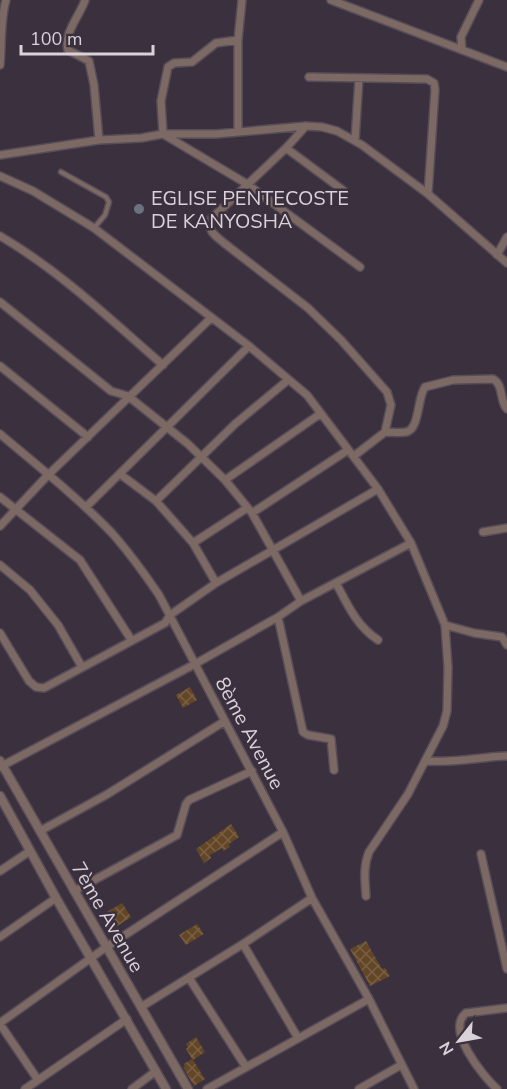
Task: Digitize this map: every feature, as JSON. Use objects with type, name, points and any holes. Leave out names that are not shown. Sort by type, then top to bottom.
[{"type":"street","points":[[0,65],[1,18],[6,0]]},
{"type":"street","points":[[85,0],[79,9],[66,44],[68,50],[89,62],[94,85],[99,140]]},
{"type":"street","points":[[238,131],[238,40],[242,0]]},
{"type":"street","points":[[331,0],[507,67]]},
{"type":"street","points":[[462,50],[461,37],[479,0]]},
{"type":"street","points":[[163,134],[161,101],[168,67],[174,63],[192,62],[216,43],[238,40]]},
{"type":"street","points":[[309,77],[428,79],[434,83],[428,194]]},
{"type":"street","points":[[355,141],[359,78]]},
{"type":"street","points":[[0,155],[99,140],[141,138],[163,134],[192,135],[306,126],[322,127],[337,131],[355,141],[428,194],[507,263]]},
{"type":"street","points":[[306,126],[210,220],[211,231],[308,308],[341,340],[387,392],[391,405],[385,432]]},
{"type":"street","points":[[163,134],[247,184],[360,267]]},
{"type":"street","points":[[286,148],[344,191]]},
{"type":"street","points":[[0,176],[33,191],[94,228],[210,319],[249,346],[307,395],[378,489],[411,543],[445,625],[448,667],[447,711],[443,726],[399,809],[369,852],[364,874],[366,896]]},
{"type":"street","points":[[0,236],[59,277],[162,365]]},
{"type":"street","points":[[497,255],[507,237]]},
{"type":"street","points":[[0,302],[111,391],[128,396],[202,457],[250,510],[301,601]]},
{"type":"street","points":[[0,526],[128,396],[210,319]]},
{"type":"street","points":[[86,507],[249,346]]},
{"type":"street","points":[[0,366],[88,437]]},
{"type":"street","points":[[156,501],[235,424],[288,380]]},
{"type":"street","points":[[354,456],[385,432],[407,432],[412,429],[416,423],[425,387],[453,380],[497,380],[502,404],[507,409]]},
{"type":"street","points":[[225,480],[320,414]]},
{"type":"street","name":"8ème Avenue","points":[[0,434],[86,507],[138,564],[170,615],[283,832],[312,898],[369,999],[414,1089]]},
{"type":"street","points":[[194,543],[348,450]]},
{"type":"street","points":[[120,474],[156,501],[194,543],[216,583]]},
{"type":"street","points":[[0,633],[29,681],[36,687],[44,688],[167,621],[170,615],[216,583],[378,489]]},
{"type":"street","points":[[0,497],[80,560],[132,641]]},
{"type":"street","points":[[483,532],[507,528]]},
{"type":"street","points":[[1,764],[195,664],[278,617],[301,601],[411,543]]},
{"type":"street","points":[[0,565],[30,590],[51,616],[82,667]]},
{"type":"street","points":[[336,583],[355,619],[378,640]]},
{"type":"street","points":[[278,617],[303,732],[331,739],[334,770]]},
{"type":"street","points":[[445,625],[502,637],[507,645]]},
{"type":"street","points":[[40,831],[106,795],[225,722]]},
{"type":"street","points":[[425,761],[449,763],[480,756],[507,756]]},
{"type":"street","name":"7ème Avenue","points":[[1,764],[188,1089]]},
{"type":"street","points":[[74,891],[173,838],[180,831],[189,800],[252,771]]},
{"type":"street","name":"7ème Avenue","points":[[0,796],[166,1089]]},
{"type":"street","points":[[38,1080],[0,1023],[105,948],[283,832]]},
{"type":"street","points":[[0,871],[30,851]]},
{"type":"street","points":[[481,854],[507,969]]},
{"type":"street","points":[[0,937],[56,898]]},
{"type":"street","points":[[141,1008],[312,898]]},
{"type":"street","points":[[243,944],[298,1038]]},
{"type":"street","points":[[189,978],[246,1067]]},
{"type":"street","points":[[207,1089],[369,999]]},
{"type":"street","points":[[497,1089],[487,1080],[467,1050],[460,1034],[460,1022],[461,1017],[466,1013],[507,1008]]},
{"type":"street","points":[[25,1089],[127,1019]]},
{"type":"street","points":[[359,1089],[401,1065]]},
{"type":"street","points":[[132,1089],[156,1071]]},
{"type":"lane","points":[[62,172],[106,197],[110,202],[105,215],[94,228]]},
{"type":"building","points":[[190,687],[197,700],[183,708],[176,695]]},
{"type":"building","points":[[231,824],[239,837],[229,844],[230,847],[223,851],[222,848],[210,855],[211,858],[204,863],[196,849]]},
{"type":"building","points":[[122,903],[131,917],[110,931],[104,922],[111,918],[107,912]]},
{"type":"building","points":[[197,924],[204,934],[186,945],[179,935]]},
{"type":"building","points":[[366,941],[382,969],[385,968],[390,976],[370,986],[350,949]]},
{"type":"building","points":[[196,1037],[205,1052],[193,1060],[205,1079],[194,1086],[183,1067],[192,1059],[186,1049],[188,1047],[186,1044]]},
{"type":"place","name":"EGLISE PENTECOSTE DE KANYOSHA","points":[[139,209]]}]
